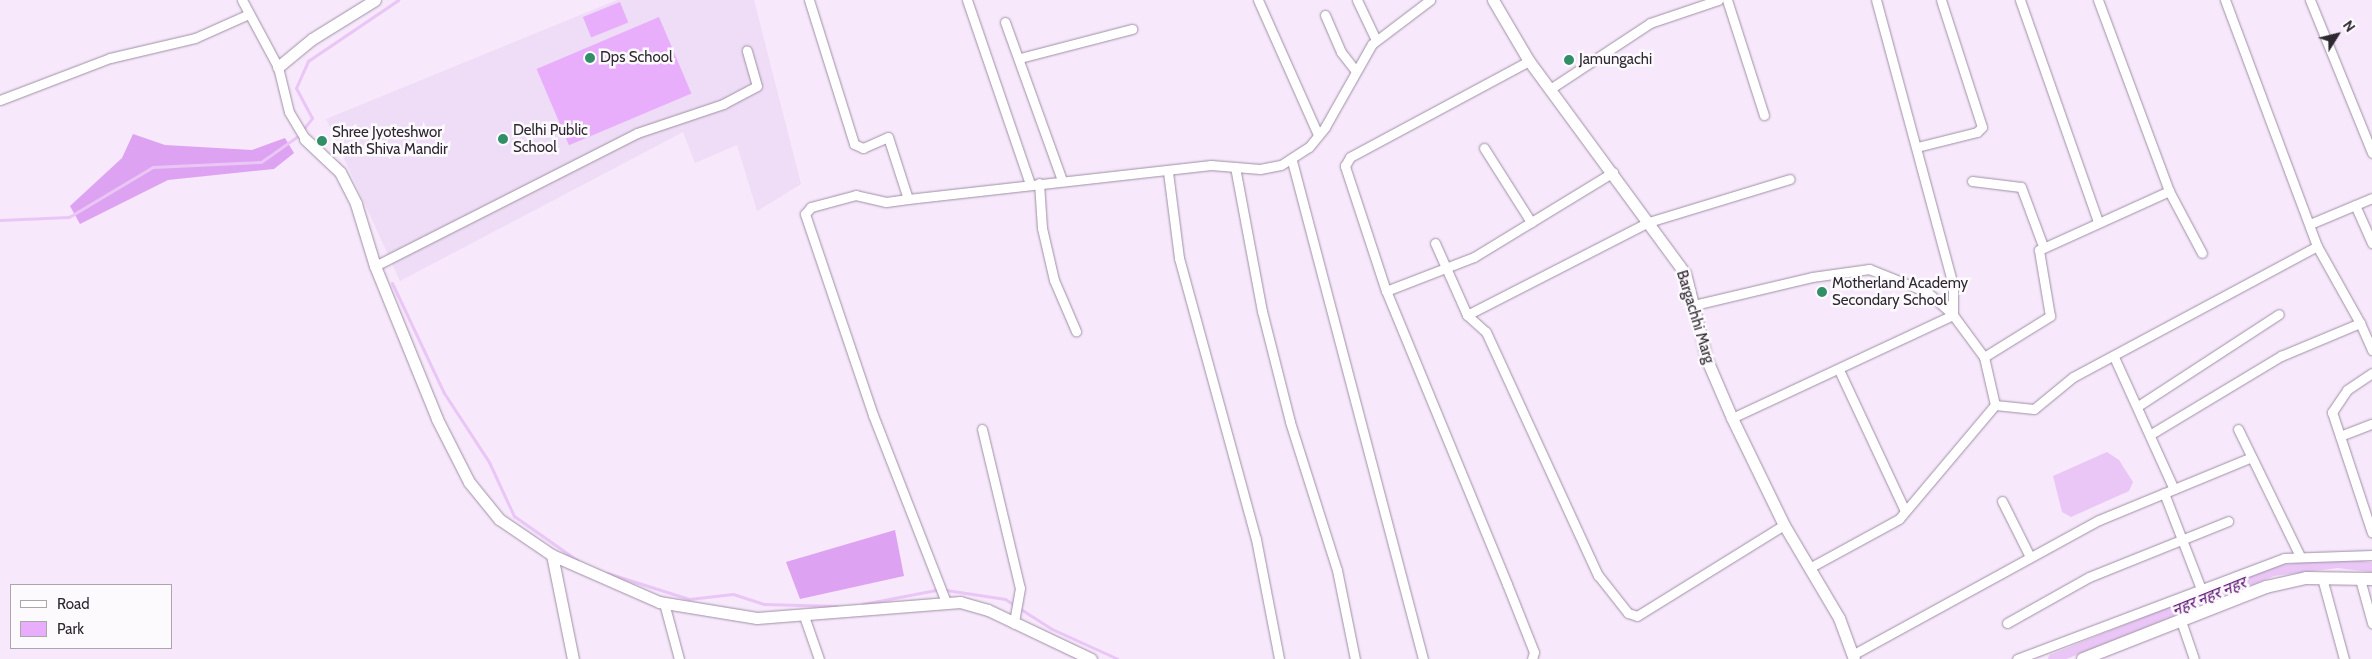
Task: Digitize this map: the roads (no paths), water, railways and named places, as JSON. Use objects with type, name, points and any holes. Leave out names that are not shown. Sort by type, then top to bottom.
[{"type":"main road","points":[[2083,659],[2100,656],[2180,621],[2266,587],[2322,578],[2366,579]]},
{"type":"street","points":[[242,0],[278,67],[301,134],[340,172],[356,204],[375,266],[438,419],[469,482],[499,519],[552,555],[664,603],[757,618],[804,616],[945,600],[988,610],[1091,659]]},
{"type":"street","points":[[278,67],[312,39],[375,0]]},
{"type":"street","points":[[810,0],[854,144],[863,148],[888,138],[908,198]]},
{"type":"street","points":[[967,0],[1035,183],[1042,228],[1054,280],[1076,331]]},
{"type":"street","points":[[1258,0],[1318,135]]},
{"type":"street","points":[[1357,0],[1376,40]]},
{"type":"street","points":[[945,600],[873,415],[805,214],[812,207],[856,195],[886,202],[1062,180],[1235,167],[1270,168],[1292,161],[1318,135],[1376,40],[1430,0]]},
{"type":"street","name":"Bargachhi Marg","points":[[1493,0],[1529,61],[1613,172],[1685,273],[1707,360],[1732,418],[1784,525],[1811,567],[1854,657]]},
{"type":"street","points":[[1550,89],[1650,22],[1718,0]]},
{"type":"street","points":[[1727,0],[1764,115]]},
{"type":"street","points":[[1876,0],[1953,285],[1953,315]]},
{"type":"street","points":[[1917,147],[1977,132],[1982,127],[1941,0]]},
{"type":"street","points":[[2020,0],[2098,222]]},
{"type":"street","points":[[2098,0],[2129,92],[2170,192],[2202,252]]},
{"type":"street","points":[[2225,0],[2310,224],[2316,246],[2360,324],[2372,350]]},
{"type":"street","points":[[2310,0],[2372,153]]},
{"type":"street","points":[[0,100],[110,58],[195,38],[249,14]]},
{"type":"street","points":[[1325,16],[1341,52],[1356,70]]},
{"type":"street","points":[[1005,22],[1020,58],[1062,180]]},
{"type":"street","points":[[1020,58],[1132,29]]},
{"type":"street","points":[[375,266],[637,133],[723,104],[757,86],[747,50]]},
{"type":"street","points":[[1529,61],[1350,157],[1345,166],[1386,291],[1511,593],[1534,652],[1532,659]]},
{"type":"street","points":[[1484,148],[1531,222]]},
{"type":"street","points":[[1292,161],[1424,659]]},
{"type":"street","points":[[1235,167],[1262,311],[1290,422],[1337,570],[1355,659]]},
{"type":"street","points":[[1168,172],[1179,258],[1256,539],[1279,659]]},
{"type":"street","points":[[1386,291],[1474,257],[1613,172]]},
{"type":"street","points":[[1467,315],[1649,222],[1790,179]]},
{"type":"street","points":[[1972,182],[2021,186],[2043,246]]},
{"type":"street","points":[[1984,357],[2050,316],[2052,306],[2037,255],[2043,246],[2170,192]]},
{"type":"street","points":[[2310,224],[2372,198]]},
{"type":"street","points":[[2355,205],[2372,243]]},
{"type":"street","points":[[1435,243],[1444,269],[1467,315],[1486,332],[1598,575],[1631,615],[1637,616],[1784,525]]},
{"type":"street","points":[[1995,405],[2030,411],[2073,377],[2114,357],[2316,246]]},
{"type":"street","points":[[1694,305],[1812,277],[1870,269],[1926,292],[1953,315],[1984,357],[1995,405]]},
{"type":"street","points":[[2138,406],[2279,314]]},
{"type":"street","points":[[1732,418],[1839,370],[1953,315]]},
{"type":"street","points":[[2151,434],[2281,356],[2360,324]]},
{"type":"street","points":[[2114,357],[2151,434],[2174,489]]},
{"type":"street","points":[[1839,370],[1906,512]]},
{"type":"street","points":[[2372,373],[2353,384],[2333,407],[2340,436],[2372,533]]},
{"type":"street","points":[[1811,567],[1887,526],[1906,512],[1995,405]]},
{"type":"street","points":[[2340,436],[2372,424]]},
{"type":"street","points":[[2238,428],[2300,556]]},
{"type":"street","points":[[982,429],[1020,588],[1014,623]]},
{"type":"street","points":[[1854,657],[2030,557],[2164,493],[2252,457]]},
{"type":"street","points":[[2164,493],[2201,589]]},
{"type":"street","points":[[2002,501],[2030,557]]},
{"type":"street","points":[[2008,623],[2089,577],[2180,538],[2228,521]]},
{"type":"street","points":[[552,555],[573,659]]},
{"type":"street","points":[[2017,659],[2201,589],[2300,556],[2372,555]]},
{"type":"street","points":[[2322,578],[2344,659]]},
{"type":"street","points":[[2366,579],[2372,623]]},
{"type":"street","points":[[664,603],[679,659]]},
{"type":"street","points":[[804,616],[819,659]]},
{"type":"street","points":[[2180,621],[2194,659]]},
{"type":"waterway","points":[[0,220],[69,217],[153,167],[261,162],[298,136],[312,118],[296,88],[308,61],[398,0]]},
{"type":"waterway","points":[[392,283],[444,393],[489,462],[514,516],[578,561]]},
{"type":"waterway","name":"नहर नहर नहर","points":[[2053,659],[2273,571],[2338,563],[2372,567]]},
{"type":"waterway","points":[[607,573],[689,599],[733,594],[764,604],[837,606]]},
{"type":"waterway","points":[[863,604],[936,590]]},
{"type":"waterway","points":[[946,590],[1005,599],[1052,629],[1118,659]]},
{"type":"place","name":"Dps School","points":[[590,58]]},
{"type":"place","name":"Jamungachi","points":[[1569,60]]},
{"type":"place","name":"Delhi Public School","points":[[503,139]]},
{"type":"place","name":"Shree Jyoteshwor Nath Shiva Mandir","points":[[322,141]]},
{"type":"place","name":"Motherland Academy Secondary School","points":[[1822,292]]}]
